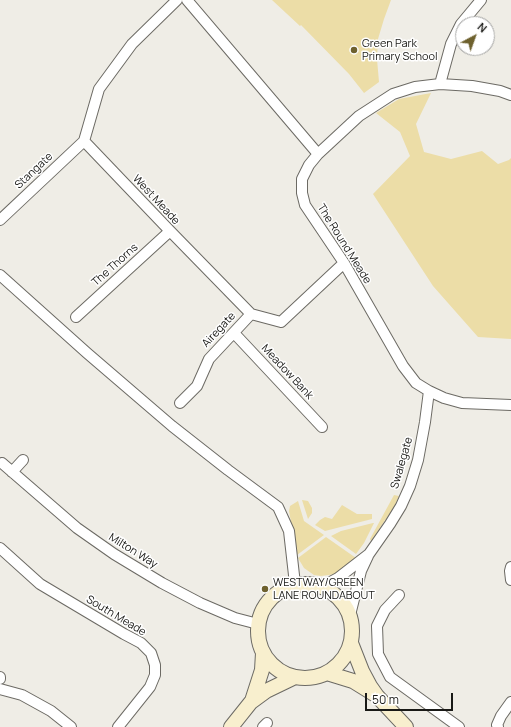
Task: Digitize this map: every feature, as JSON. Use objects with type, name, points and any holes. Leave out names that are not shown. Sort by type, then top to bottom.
[{"type":"main road","points":[[308,583],[323,586],[337,595],[346,606],[352,620],[353,632],[348,652],[342,661],[331,671],[321,676],[310,678],[295,677],[285,674],[269,662],[263,653],[258,639],[258,624],[261,612],[268,601],[276,592],[295,584],[308,583]]},
{"type":"main road","points":[[351,643],[362,671],[377,696],[406,727]]},
{"type":"main road","points":[[251,702],[262,670],[263,653]]},
{"type":"main road","points":[[327,673],[353,681],[377,696]]},
{"type":"main road","points":[[231,727],[251,702],[266,691],[295,677]]},
{"type":"street","points":[[84,140],[99,89],[132,44],[177,0]]},
{"type":"street","points":[[187,0],[318,154]]},
{"type":"street","points":[[440,84],[451,44],[461,24],[481,0]]},
{"type":"street","name":"The Round Meade","points":[[511,95],[500,91],[472,86],[440,84],[414,87],[393,94],[359,116],[318,154],[309,165],[302,179],[302,193],[305,205],[344,263],[403,366],[416,383],[428,391],[444,398],[462,402],[511,405]]},
{"type":"street","name":"Stangate","points":[[0,220],[84,140]]},
{"type":"street","name":"West Meade","points":[[84,140],[251,314]]},
{"type":"street","name":"The Thorns","points":[[76,316],[170,231]]},
{"type":"street","points":[[251,314],[281,322],[344,263]]},
{"type":"street","points":[[0,275],[172,426],[278,507],[289,531],[295,584]]},
{"type":"street","name":"Airegate","points":[[180,403],[197,386],[209,359],[251,314]]},
{"type":"street","name":"Meadow Bank","points":[[234,333],[322,427]]},
{"type":"street","name":"Swalegate","points":[[350,615],[361,571],[369,554],[401,506],[410,486],[419,453],[425,422],[428,391]]},
{"type":"street","points":[[12,472],[23,460]]},
{"type":"street","name":"Milton Way","points":[[2,463],[77,528],[114,554],[162,583],[200,603],[235,618],[258,624]]},
{"type":"street","name":"South Meade","points":[[0,548],[40,584],[141,643],[151,653],[155,665],[155,675],[150,687],[118,727]]},
{"type":"street","name":"Swalegate","points":[[323,586],[338,578],[369,554]]},
{"type":"street","points":[[511,567],[511,580]]},
{"type":"street","points":[[399,595],[385,610],[378,626],[378,654],[390,677],[459,727]]},
{"type":"street","points":[[0,689],[22,695],[51,711],[71,727]]},
{"type":"street","points":[[497,727],[500,716],[511,702]]},
{"type":"shaded area","name":"Green Park Primary School","points":[[272,0],[391,0],[378,39],[377,59],[379,82],[364,93],[349,74],[301,25],[300,26]]},
{"type":"shaded area","points":[[431,93],[416,124],[424,152],[451,159],[482,151],[498,164],[511,158],[511,339],[478,337],[433,286],[373,194],[410,156],[400,132],[376,113],[399,99]]},
{"type":"shaded area","points":[[394,495],[399,496],[394,507],[371,541],[370,539]]},
{"type":"shaded area","points":[[302,500],[308,501],[312,508],[312,513],[308,519]]},
{"type":"shaded area","points":[[298,501],[304,521],[324,535],[297,555],[289,511],[290,506]]},
{"type":"shaded area","points":[[342,505],[357,514],[372,514],[372,519],[325,531],[315,525],[325,517],[332,519]]},
{"type":"shaded area","points":[[374,523],[364,543],[356,554],[331,536],[341,531]]},
{"type":"shaded area","points":[[326,537],[356,558],[336,574],[321,576],[314,575],[304,568],[298,558]]},
{"type":"place","name":"Green Park Primary School","points":[[354,50]]},
{"type":"place","name":"WESTWAY/GREEN LANE ROUNDABOUT","points":[[265,589]]}]
